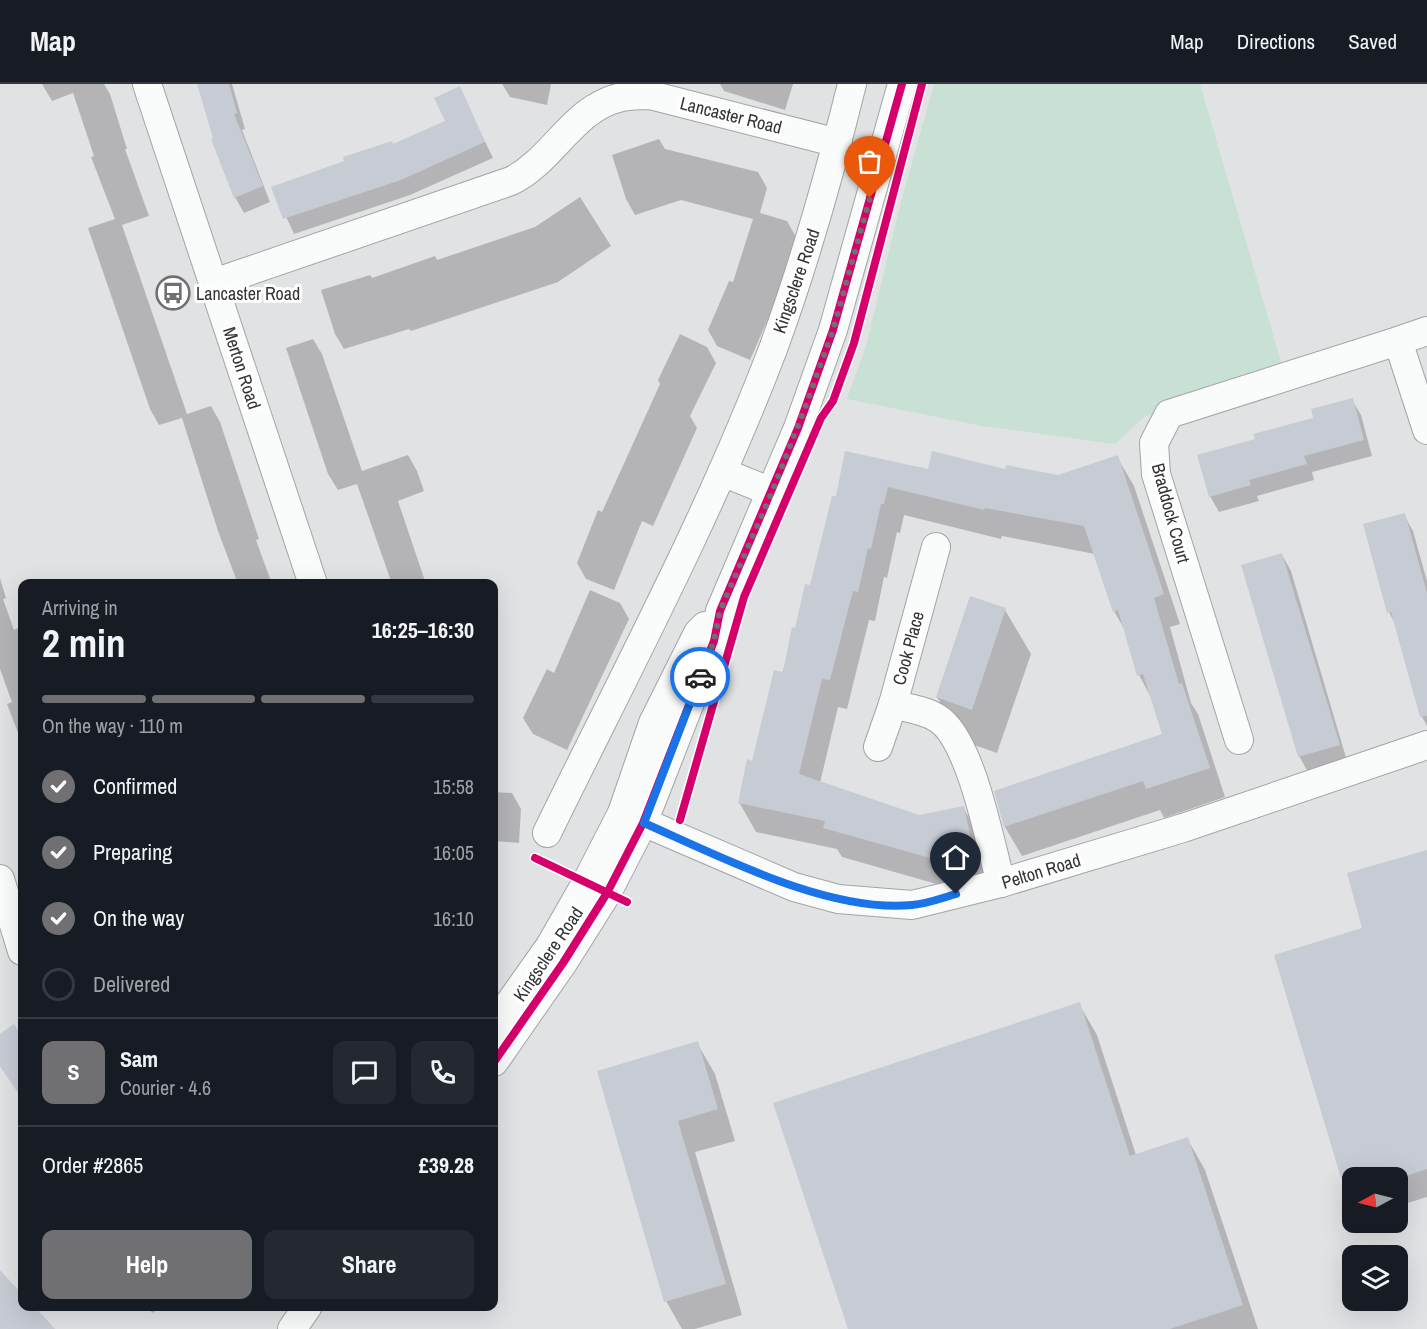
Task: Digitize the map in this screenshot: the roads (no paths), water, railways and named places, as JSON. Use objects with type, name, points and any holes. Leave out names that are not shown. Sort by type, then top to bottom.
[{"type":"street","name":"Merton Road","points":[[147,84],[311,579]]},
{"type":"street","name":"Kingsclere Road","points":[[547,833],[722,472],[773,348],[817,218],[852,84]]},
{"type":"street","name":"Kingsclere Road","points":[[498,1043],[506,1009],[633,818],[653,723],[698,633],[720,611],[772,492],[833,330],[902,84]]},
{"type":"street","name":"Lancaster Road","points":[[214,282],[511,181],[529,172],[585,115],[620,90],[650,95],[838,143]]},
{"type":"street","name":"Braddock Court","points":[[1239,740],[1156,474],[1154,443],[1169,414],[1427,331]]},
{"type":"street","points":[[1398,340],[1427,430]]},
{"type":"street","points":[[722,472],[772,492]]},
{"type":"street","name":"Cook Place","points":[[936,547],[893,704],[937,718],[955,737],[969,766],[1001,883]]},
{"type":"street","points":[[878,747],[893,704]]},
{"type":"street","name":"Pelton Road","points":[[633,818],[794,887],[838,898],[912,905],[1001,883],[1183,828],[1427,745]]},
{"type":"street","points":[[0,879],[18,938]]},
{"type":"street","points":[[292,1329],[305,1311]]},
{"type":"place","name":"Lancaster Road","points":[[173,293]]}]
